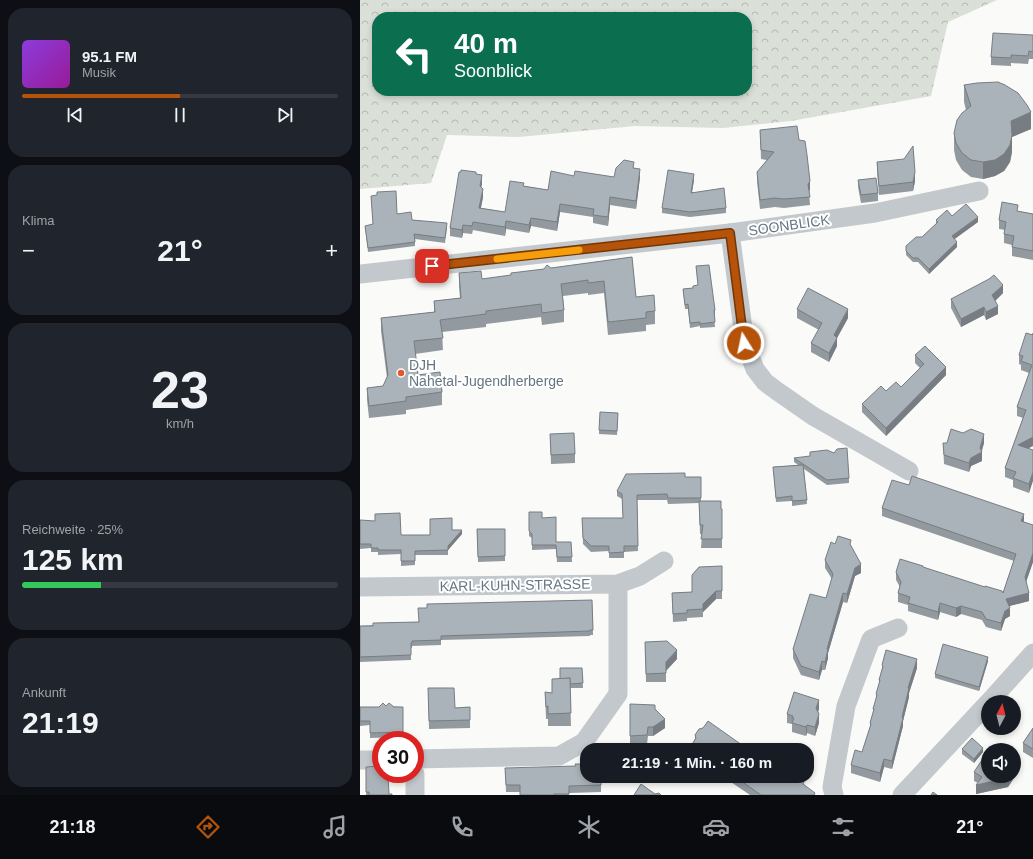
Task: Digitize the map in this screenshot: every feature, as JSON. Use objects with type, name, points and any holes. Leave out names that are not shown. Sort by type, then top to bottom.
[{"type":"street","name":"SOONBLICK","points":[[360,274],[730,233],[875,213],[978,191]]},
{"type":"street","points":[[730,233],[744,343],[755,369],[771,386],[814,416],[909,471]]},
{"type":"street","name":"KARL-KUHN-STRASSE","points":[[360,587],[618,584],[640,576],[664,561]]},
{"type":"street","points":[[424,760],[560,756],[584,742],[618,694],[618,584]]},
{"type":"street","points":[[834,795],[832,787],[846,706],[871,639],[898,628]]},
{"type":"street","points":[[994,695],[1033,653]]},
{"type":"street","points":[[902,795],[981,710]]},
{"type":"street","points":[[360,760],[372,760]]},
{"type":"street","points":[[415,783],[415,795]]},
{"type":"green space","points":[[360,0],[997,0],[948,22],[931,96],[791,121],[723,128],[635,126],[519,137],[447,135],[431,183],[360,189]]},
{"type":"building","points":[[993,33],[1033,35],[1033,52],[1029,51],[1028,56],[1011,55],[1011,58],[991,57]]},
{"type":"building","points":[[998,82],[1018,93],[1031,112],[1011,121],[1012,135],[1010,145],[1004,154],[995,160],[983,162],[971,160],[962,153],[956,143],[954,133],[957,120],[962,113],[971,106],[964,85]]},
{"type":"building","points":[[797,126],[799,140],[805,141],[810,181],[808,184],[810,197],[760,200],[757,172],[774,152],[761,150],[760,130]]},
{"type":"building","points":[[913,146],[915,172],[913,182],[879,186],[877,162],[904,159]]},
{"type":"building","points":[[624,160],[634,162],[633,168],[640,169],[636,201],[610,197],[608,217],[593,215],[594,209],[560,204],[557,222],[531,218],[529,225],[506,221],[505,227],[473,222],[472,226],[463,225],[462,230],[450,228],[459,172],[461,172],[461,170],[476,172],[476,174],[482,175],[480,186],[483,189],[479,208],[505,212],[510,181],[524,183],[523,186],[548,190],[551,171],[574,176],[575,171],[614,177],[616,168]]},
{"type":"building","points":[[668,170],[694,174],[691,193],[724,188],[726,208],[690,212],[662,208]]},
{"type":"building","points":[[876,178],[878,193],[861,195],[858,180]]},
{"type":"building","points":[[396,191],[397,214],[411,212],[412,220],[447,223],[445,238],[414,234],[415,242],[368,248],[365,226],[373,224],[371,196],[377,195],[377,192]]},
{"type":"building","points":[[1002,202],[1018,205],[1017,211],[1033,214],[1033,251],[1012,247],[1014,236],[1004,234],[1006,222],[999,220]]},
{"type":"building","points":[[966,204],[978,217],[952,236],[957,242],[929,269],[918,258],[913,258],[906,251],[906,246],[916,237],[922,237],[938,222],[936,220],[947,210],[952,216]]},
{"type":"building","points":[[632,257],[636,297],[654,295],[655,311],[646,312],[646,318],[608,322],[604,281],[588,283],[588,280],[561,284],[564,310],[542,313],[541,304],[486,311],[486,314],[440,320],[443,338],[414,341],[418,375],[440,372],[442,392],[406,397],[406,401],[369,406],[367,388],[383,386],[388,375],[381,318],[435,312],[434,301],[461,298],[459,273],[481,271],[482,279],[511,275],[511,273],[544,269],[547,265],[551,268]]},
{"type":"building","points":[[709,265],[715,310],[715,322],[700,324],[700,322],[690,323],[688,304],[685,305],[683,289],[693,288],[693,286],[698,285],[696,266]]},
{"type":"building","points":[[994,275],[1003,285],[992,295],[998,306],[986,312],[984,307],[961,319],[951,299]]},
{"type":"building","points":[[808,288],[848,309],[834,335],[837,338],[829,353],[811,343],[822,323],[797,309]]},
{"type":"building","points":[[1026,333],[1033,335],[1033,437],[1018,445],[1033,450],[1033,472],[1029,484],[1013,478],[1016,472],[1005,468],[1026,410],[1017,407],[1032,365],[1021,361],[1023,356],[1019,355]]},
{"type":"building","points":[[925,346],[946,367],[886,428],[862,404],[881,386],[886,391],[896,382],[901,387],[924,364],[915,355]]},
{"type":"building","points":[[600,412],[618,413],[617,431],[599,430]]},
{"type":"building","points":[[951,429],[963,433],[971,429],[984,434],[980,448],[982,452],[971,458],[969,463],[944,455],[943,443],[947,443]]},
{"type":"building","points":[[574,433],[575,454],[551,455],[550,434]]},
{"type":"building","points":[[847,448],[849,478],[827,480],[794,458],[810,456],[810,452],[827,450],[834,453],[837,449]]},
{"type":"building","points":[[803,465],[807,500],[792,501],[792,496],[776,498],[773,467]]},
{"type":"building","points":[[685,473],[685,477],[701,477],[701,498],[668,498],[667,494],[637,495],[638,546],[624,546],[624,552],[609,553],[609,546],[591,546],[583,538],[582,518],[623,518],[622,494],[617,491],[626,474]]},
{"type":"building","points":[[912,476],[1024,514],[1021,521],[1033,525],[1033,553],[1025,577],[1029,593],[1006,599],[1010,608],[1005,611],[1001,623],[986,619],[982,612],[961,606],[956,608],[940,603],[938,612],[908,603],[910,597],[898,593],[901,582],[896,572],[900,559],[985,587],[1002,591],[1003,593],[1016,554],[882,508],[892,480],[909,485]]},
{"type":"building","points":[[699,501],[721,501],[722,539],[701,539],[703,525],[700,525]]},
{"type":"building","points":[[529,512],[542,512],[542,518],[556,517],[556,542],[571,542],[572,557],[557,557],[556,545],[532,545],[532,534],[529,531]]},
{"type":"building","points":[[400,513],[401,535],[430,535],[430,519],[452,518],[452,530],[462,530],[448,546],[448,550],[415,551],[415,561],[401,561],[401,550],[378,550],[378,548],[371,548],[371,544],[360,544],[360,520],[375,521],[375,514]]},
{"type":"building","points":[[477,529],[505,529],[505,556],[478,557]]},
{"type":"building","points":[[838,536],[851,540],[850,544],[861,564],[855,568],[847,594],[843,593],[827,649],[825,662],[822,661],[819,672],[801,666],[793,649],[810,594],[826,598],[833,574],[825,560],[831,542],[835,544]]},
{"type":"building","points":[[722,566],[722,591],[716,591],[703,604],[703,609],[687,610],[687,613],[673,614],[672,593],[692,592],[692,575],[699,567]]},
{"type":"building","points":[[592,600],[593,630],[590,631],[441,636],[441,640],[412,641],[411,655],[360,657],[360,626],[373,626],[373,623],[419,622],[418,608],[427,608],[427,604]]},
{"type":"building","points":[[667,641],[677,650],[666,662],[666,673],[646,674],[645,642]]},
{"type":"building","points":[[943,644],[988,657],[979,687],[935,674]]},
{"type":"building","points":[[886,650],[917,659],[908,688],[903,718],[892,761],[884,759],[880,773],[851,765],[855,750],[862,752],[871,724]]},
{"type":"building","points":[[560,668],[582,668],[583,683],[570,684],[570,678],[560,679]]},
{"type":"building","points":[[570,678],[571,713],[548,714],[545,692],[552,693],[552,679]]},
{"type":"building","points":[[428,688],[454,688],[455,708],[470,707],[470,720],[429,721]]},
{"type":"building","points":[[794,692],[819,700],[816,708],[819,714],[815,727],[807,725],[806,727],[792,723],[794,718],[792,718],[793,716],[787,714]]},
{"type":"building","points":[[383,703],[386,706],[389,703],[394,707],[403,707],[403,731],[372,731],[372,733],[370,733],[370,721],[360,721],[360,707],[379,707]]},
{"type":"building","points":[[630,704],[655,705],[655,709],[665,719],[653,727],[648,727],[647,735],[630,736]]},
{"type":"building","points":[[708,721],[739,743],[693,743],[696,738],[695,735],[699,729],[703,728]]},
{"type":"building","points":[[1033,728],[1033,749],[1023,743]]},
{"type":"building","points":[[972,738],[981,746],[981,750],[974,759],[962,749]]},
{"type":"building","points":[[981,762],[981,776],[974,772]]},
{"type":"building","points":[[575,764],[580,764],[580,783],[601,783],[601,785],[569,786],[569,794],[520,795],[520,785],[506,785],[505,768],[576,766]]},
{"type":"building","points":[[366,767],[372,767],[372,783],[388,783],[389,794],[392,795],[369,795],[369,792],[366,792]]},
{"type":"building","points":[[981,778],[981,783],[985,783],[976,785]]},
{"type":"building","points":[[744,783],[804,783],[815,793],[814,795],[761,795]]},
{"type":"building","points":[[641,784],[655,794],[659,793],[661,795],[634,795]]},
{"type":"slow traffic","points":[[497,259],[579,250]]},
{"type":"place","name":"DJH Nahetal-Jugendherberge","points":[[401,373]]},
{"type":"route","points":[[432,266],[730,233],[744,343]]}]
